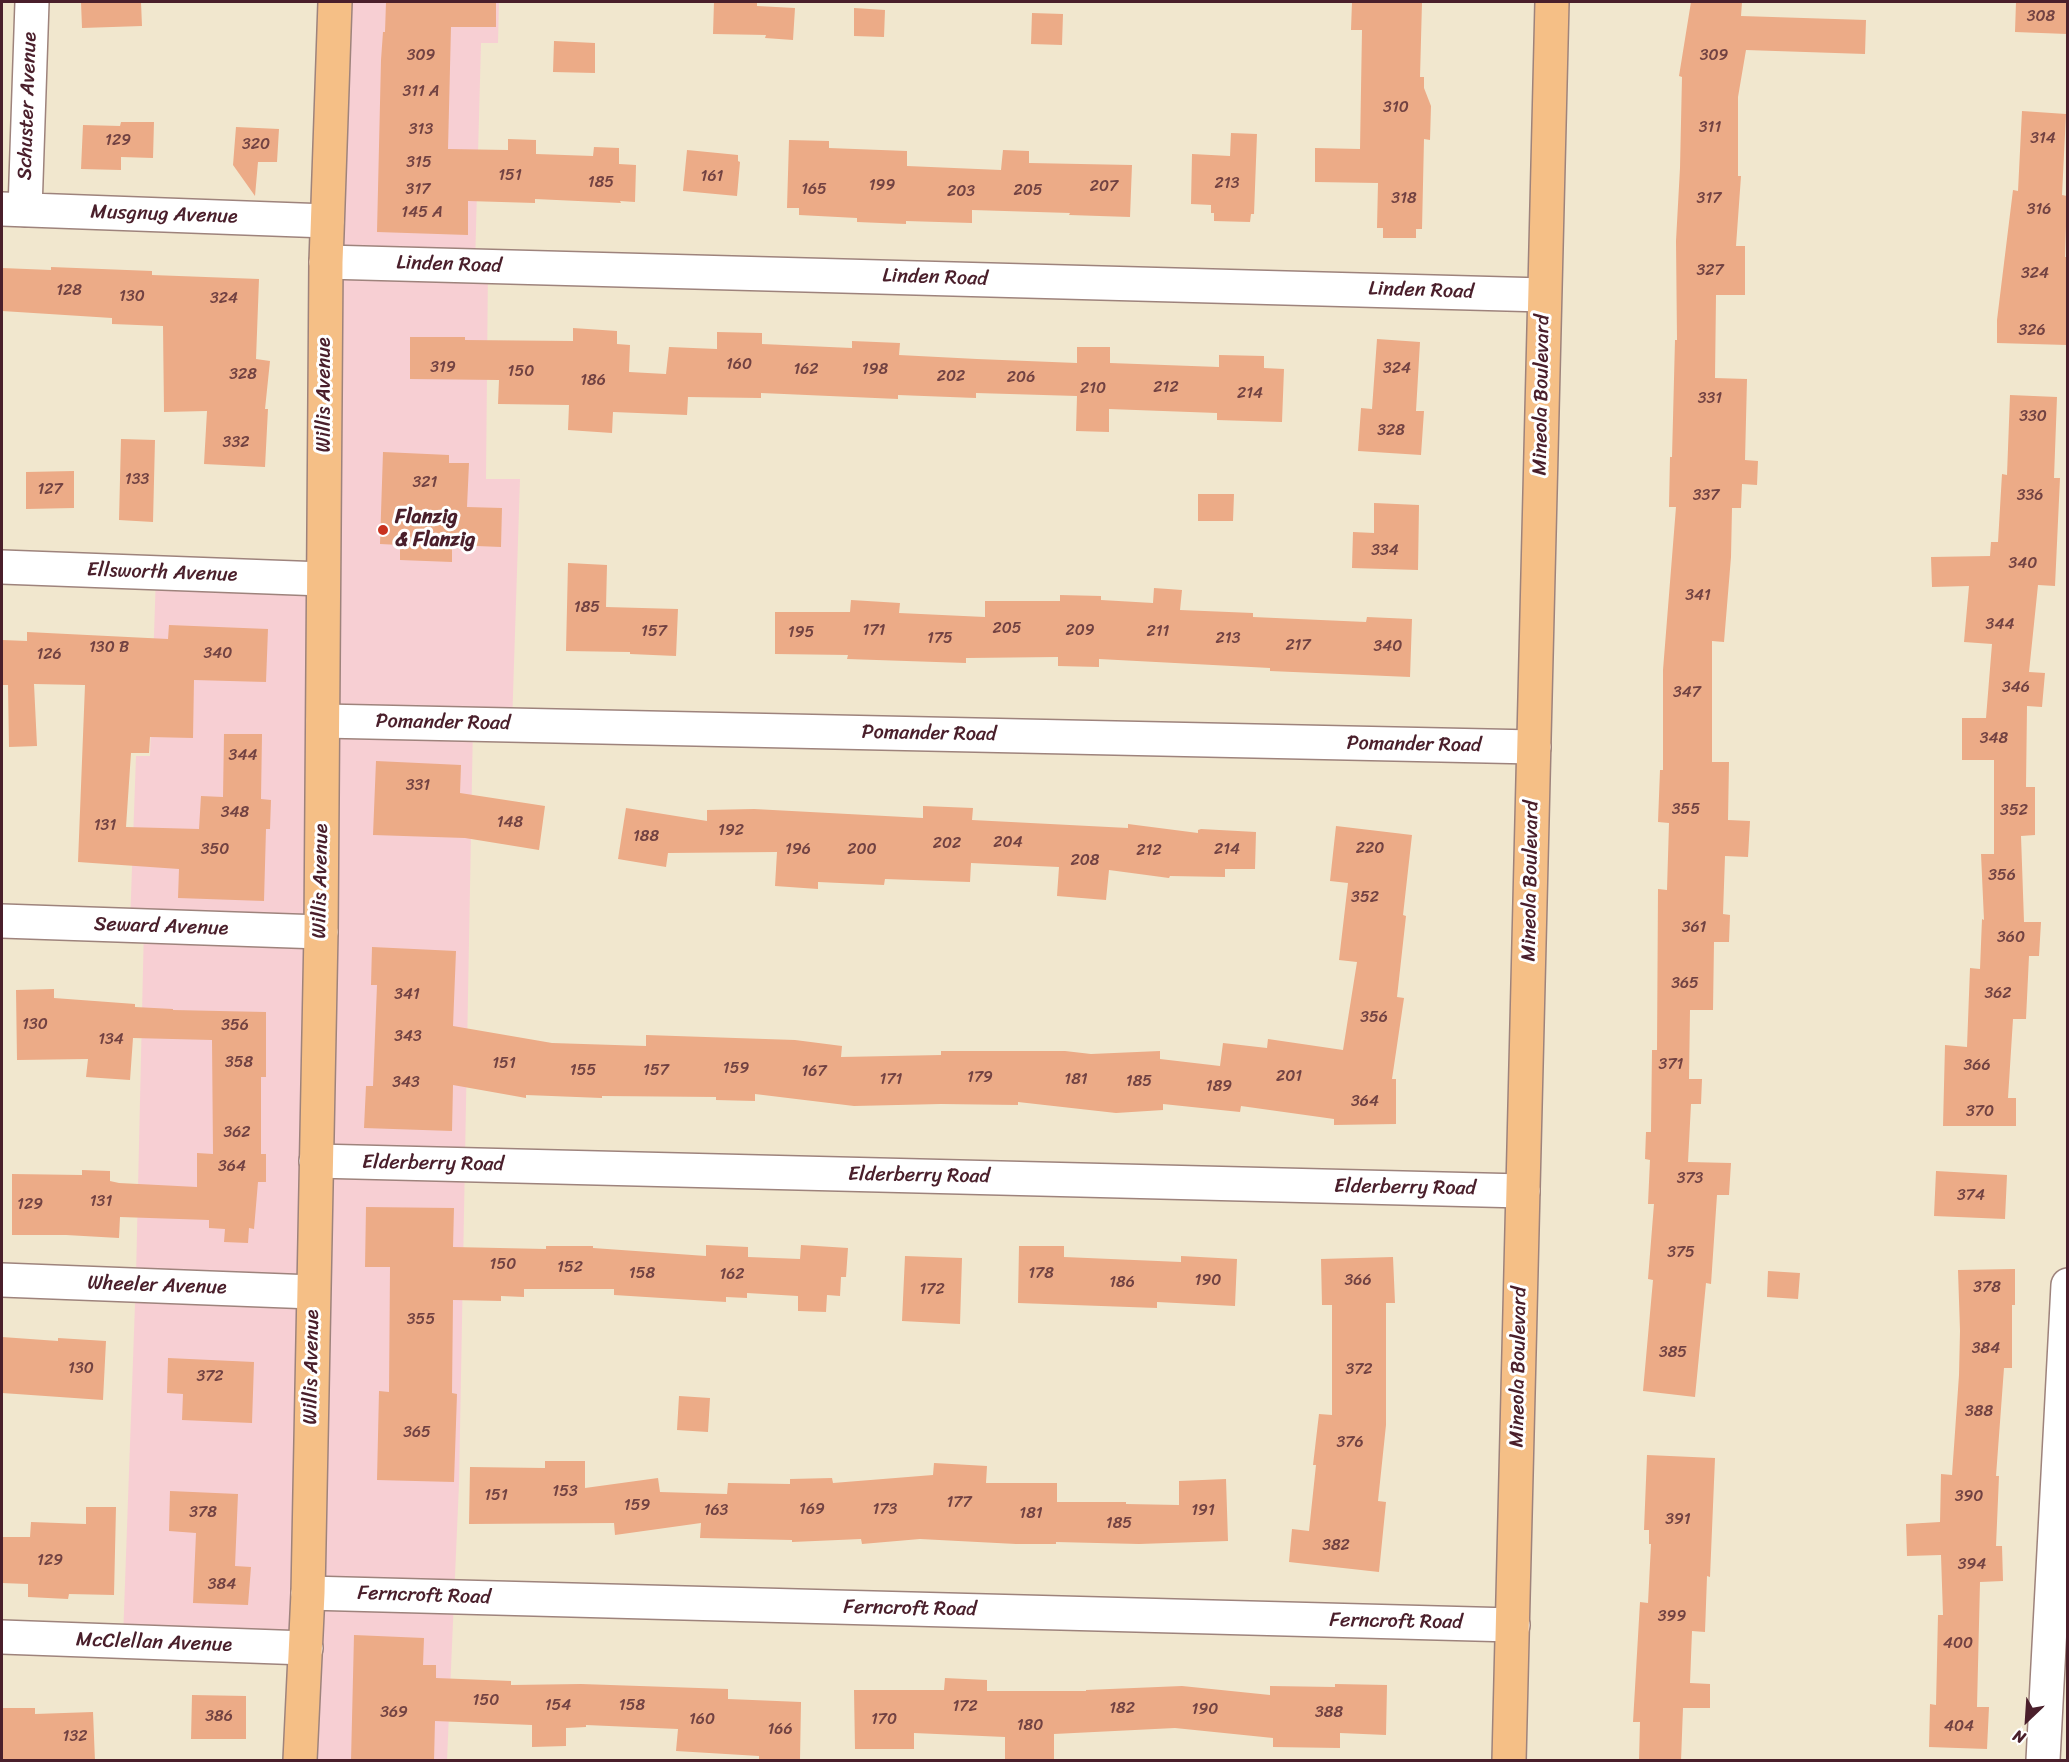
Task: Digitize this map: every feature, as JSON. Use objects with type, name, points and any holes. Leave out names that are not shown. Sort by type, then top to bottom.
[{"type":"main road","name":"Willis Avenue","points":[[300,1761],[308,1593],[321,932],[326,261],[335,2]]},
{"type":"main road","name":"Mineola Boulevard","points":[[1509,1761],[1552,2]]},
{"type":"street","name":"Schuster Avenue","points":[[13,210],[32,2]]},
{"type":"street","name":"Musgnug Avenue","points":[[13,210],[327,221]]},
{"type":"street","name":"Linden Road","points":[[326,261],[1544,295]]},
{"type":"street","name":"Ellsworth Avenue","points":[[2,567],[323,579]]},
{"type":"street","name":"Pomander Road","points":[[323,721],[1534,747]]},
{"type":"street","name":"Seward Avenue","points":[[2,921],[321,932]]},
{"type":"street","name":"Elderberry Road","points":[[316,1161],[1523,1191]]},
{"type":"street","name":"Wheeler Avenue","points":[[2,1280],[313,1292]]},
{"type":"street","points":[[2043,1761],[2064,1413],[2067,1285]]},
{"type":"street","name":"Ferncroft Road","points":[[308,1593],[1513,1625]]},
{"type":"street","name":"McClellan Avenue","points":[[2,1637],[306,1648]]},
{"type":"shaded area","points":[[335,2],[499,2],[498,43],[481,43],[475,265],[488,266],[486,479],[520,479],[512,725],[473,724],[459,1484],[447,1760],[301,1760],[305,1651],[123,1639],[136,1276],[144,925],[130,924],[136,756],[150,756],[156,574],[323,579]]},
{"type":"building","points":[[81,2],[141,2],[142,26],[82,28]]},
{"type":"building","points":[[386,2],[496,2],[496,27],[451,27],[448,149],[508,150],[508,139],[536,140],[536,154],[593,156],[594,147],[619,148],[619,164],[636,165],[635,202],[535,199],[535,203],[468,201],[468,235],[377,232],[381,60]]},
{"type":"building","points":[[714,2],[757,2],[757,6],[795,8],[793,40],[765,38],[766,35],[713,34]]},
{"type":"building","points":[[1352,2],[1422,2],[1420,77],[1424,77],[1424,88],[1431,106],[1430,140],[1424,139],[1422,229],[1416,229],[1416,238],[1383,238],[1383,228],[1377,228],[1378,183],[1315,182],[1315,148],[1360,149],[1362,30],[1351,30]]},
{"type":"building","points":[[1691,2],[1742,2],[1741,16],[1866,20],[1865,54],[1746,50],[1738,97],[1738,176],[1741,176],[1736,246],[1745,246],[1745,295],[1716,295],[1715,378],[1747,379],[1745,460],[1758,461],[1757,485],[1742,484],[1741,508],[1732,508],[1731,557],[1724,642],[1712,641],[1712,762],[1729,762],[1728,820],[1750,821],[1748,857],[1725,856],[1723,914],[1730,915],[1729,942],[1714,942],[1713,1010],[1690,1010],[1689,1079],[1702,1079],[1701,1104],[1691,1104],[1688,1162],[1731,1163],[1729,1195],[1717,1195],[1711,1284],[1706,1283],[1695,1397],[1643,1391],[1653,1280],[1648,1279],[1654,1204],[1648,1204],[1650,1160],[1645,1159],[1646,1132],[1651,1132],[1652,1050],[1657,1050],[1658,889],[1667,890],[1669,823],[1658,822],[1660,770],[1663,770],[1663,670],[1676,507],[1669,507],[1675,340],[1677,340],[1676,241],[1682,77],[1679,76]]},
{"type":"building","points":[[2016,2],[2067,2],[2067,34],[2015,32]]},
{"type":"building","points":[[854,8],[885,10],[884,37],[854,36]]},
{"type":"building","points":[[1032,13],[1063,14],[1062,45],[1031,44]]},
{"type":"building","points":[[554,41],[595,43],[595,73],[553,72]]},
{"type":"building","points":[[2022,111],[2066,114],[2062,195],[2067,196],[2065,257],[2067,257],[2067,345],[1997,343],[1997,320],[2013,190],[2018,191]]},
{"type":"building","points":[[121,122],[154,122],[153,158],[121,157],[121,170],[81,169],[83,125],[120,126]]},
{"type":"building","points":[[236,127],[279,129],[277,162],[258,162],[255,196],[233,165]]},
{"type":"building","points":[[1231,133],[1257,134],[1254,214],[1251,214],[1250,222],[1214,221],[1211,205],[1191,204],[1192,154],[1230,156]]},
{"type":"building","points":[[789,140],[829,141],[829,148],[907,151],[907,166],[1001,170],[1003,150],[1029,151],[1029,163],[1132,165],[1130,217],[972,210],[972,223],[906,221],[906,224],[857,222],[857,218],[799,215],[799,208],[787,208]]},
{"type":"building","points":[[687,150],[738,155],[740,162],[737,196],[683,191]]},
{"type":"building","points":[[51,267],[152,271],[152,275],[259,279],[256,359],[270,361],[265,409],[268,409],[265,467],[204,464],[207,411],[164,412],[163,326],[112,324],[112,318],[2,311],[2,268],[51,270]]},
{"type":"building","points":[[573,328],[617,331],[617,344],[630,345],[629,372],[666,374],[669,347],[717,349],[717,332],[762,333],[762,344],[852,348],[852,341],[900,343],[899,355],[977,359],[1077,363],[1077,347],[1110,347],[1110,363],[1219,367],[1219,355],[1264,356],[1264,368],[1284,369],[1282,422],[1217,420],[1217,413],[1109,409],[1109,432],[1076,431],[1077,396],[976,393],[976,398],[898,395],[898,399],[761,393],[761,398],[688,397],[687,415],[613,412],[612,433],[568,430],[569,405],[498,404],[499,380],[410,379],[410,337],[573,341]]},
{"type":"building","points":[[1377,339],[1420,342],[1416,411],[1424,411],[1421,455],[1358,451],[1361,408],[1372,409]]},
{"type":"building","points":[[2010,395],[2057,397],[2054,478],[2060,478],[2055,586],[2038,585],[2029,672],[2045,673],[2042,707],[2027,706],[2026,787],[2035,787],[2035,835],[2021,836],[2024,922],[2041,922],[2039,956],[2029,956],[2026,1019],[2013,1019],[2008,1098],[2016,1098],[2016,1126],[1943,1126],[1945,1045],[1967,1047],[1970,968],[1980,969],[1982,919],[1984,920],[1981,854],[1994,854],[1994,760],[1962,760],[1962,718],[1986,718],[1992,644],[1964,642],[1969,586],[1932,587],[1931,557],[1990,556],[1991,542],[1998,542],[2002,474],[2007,475]]},
{"type":"building","points":[[121,439],[155,440],[153,522],[119,520]]},
{"type":"building","points":[[383,452],[449,455],[449,463],[469,463],[467,507],[502,508],[501,547],[452,545],[452,562],[400,560],[400,545],[380,544]]},
{"type":"building","points":[[74,471],[74,508],[26,509],[26,472]]},
{"type":"building","points":[[1198,494],[1234,494],[1233,521],[1198,521]]},
{"type":"building","points":[[1374,503],[1419,505],[1418,570],[1352,568],[1353,532],[1374,533]]},
{"type":"building","points":[[568,563],[607,565],[606,607],[678,609],[676,656],[630,654],[630,652],[566,651]]},
{"type":"building","points":[[1154,588],[1182,590],[1180,610],[1253,613],[1253,617],[1366,622],[1367,617],[1412,619],[1410,677],[1270,671],[1270,668],[1099,659],[1099,667],[1058,666],[1058,657],[966,658],[966,663],[847,659],[848,655],[775,654],[775,612],[850,612],[851,600],[900,603],[899,613],[985,617],[985,601],[1060,601],[1060,595],[1101,596],[1101,600],[1153,603]]},
{"type":"building","points":[[169,625],[268,629],[266,682],[194,680],[193,738],[150,737],[149,753],[131,753],[126,827],[199,829],[201,796],[223,797],[224,734],[262,734],[261,799],[271,800],[270,829],[266,829],[264,901],[178,898],[179,869],[78,862],[85,685],[34,684],[37,746],[9,747],[8,685],[2,685],[2,640],[27,641],[27,632],[168,639]]},
{"type":"building","points":[[376,761],[461,765],[460,793],[545,806],[539,850],[465,838],[373,835]]},
{"type":"building","points":[[923,806],[973,808],[972,820],[1128,828],[1128,824],[1198,833],[1201,829],[1256,832],[1255,869],[1225,869],[1225,877],[1170,876],[1169,878],[1109,870],[1106,900],[1057,896],[1059,867],[971,863],[970,882],[885,879],[884,885],[818,882],[818,889],[775,886],[777,852],[668,853],[666,867],[618,859],[626,808],[707,821],[707,810],[754,809],[923,818]]},
{"type":"building","points":[[1336,826],[1412,835],[1397,997],[1404,998],[1392,1079],[1396,1079],[1396,1124],[1334,1125],[1334,1119],[1241,1106],[1240,1112],[1163,1104],[1163,1110],[1116,1113],[1018,1102],[1018,1105],[854,1106],[755,1094],[755,1101],[716,1100],[716,1097],[602,1096],[602,1098],[526,1095],[526,1098],[453,1085],[452,1131],[364,1128],[366,1086],[373,1086],[377,985],[371,985],[372,947],[456,951],[453,1026],[552,1043],[646,1046],[646,1035],[795,1040],[842,1046],[841,1057],[941,1055],[941,1051],[1065,1051],[1091,1054],[1160,1051],[1160,1059],[1220,1066],[1223,1043],[1267,1048],[1268,1039],[1343,1050],[1357,962],[1339,960],[1348,883],[1330,881]]},
{"type":"building","points":[[54,989],[54,998],[135,1004],[135,1007],[266,1012],[266,1077],[261,1077],[261,1154],[266,1154],[266,1182],[258,1182],[254,1229],[249,1228],[248,1243],[224,1242],[225,1229],[209,1228],[209,1220],[120,1217],[119,1238],[12,1235],[12,1174],[82,1175],[82,1170],[110,1171],[110,1181],[119,1183],[197,1187],[197,1153],[213,1154],[212,1040],[133,1038],[130,1080],[86,1077],[88,1059],[17,1060],[16,990]]},
{"type":"building","points":[[1936,1171],[2007,1175],[2005,1219],[1934,1216]]},
{"type":"building","points":[[366,1207],[454,1208],[453,1247],[546,1249],[546,1246],[593,1246],[593,1248],[706,1256],[706,1245],[748,1247],[748,1257],[800,1259],[801,1245],[848,1248],[846,1277],[841,1277],[840,1296],[827,1295],[826,1312],[798,1311],[798,1296],[747,1293],[747,1298],[726,1297],[726,1302],[614,1295],[614,1289],[524,1289],[524,1297],[501,1296],[501,1301],[453,1300],[452,1393],[457,1394],[454,1482],[377,1480],[379,1391],[389,1392],[390,1267],[365,1267]]},
{"type":"building","points":[[1019,1246],[1064,1246],[1064,1257],[1181,1262],[1181,1256],[1237,1259],[1235,1306],[1157,1302],[1157,1308],[1018,1303]]},
{"type":"building","points":[[905,1256],[962,1258],[960,1324],[902,1321]]},
{"type":"building","points":[[1393,1257],[1395,1303],[1386,1303],[1386,1425],[1378,1501],[1386,1502],[1379,1572],[1289,1562],[1292,1529],[1309,1531],[1319,1414],[1332,1415],[1332,1305],[1322,1305],[1321,1259]]},
{"type":"building","points":[[2015,1269],[2015,1305],[2012,1305],[2012,1368],[2004,1368],[1996,1476],[1999,1476],[1996,1546],[2002,1546],[2003,1581],[1980,1582],[1977,1707],[1989,1707],[1987,1749],[1929,1747],[1930,1704],[1936,1705],[1938,1615],[1943,1615],[1941,1555],[1907,1556],[1906,1524],[1940,1522],[1941,1474],[1952,1475],[1959,1375],[1958,1270]]},
{"type":"building","points":[[1768,1271],[1800,1273],[1798,1299],[1767,1297]]},
{"type":"building","points":[[2,1337],[58,1341],[58,1338],[106,1341],[103,1400],[2,1393]]},
{"type":"building","points":[[168,1358],[254,1362],[252,1423],[182,1420],[183,1394],[167,1393]]},
{"type":"building","points":[[679,1396],[710,1398],[708,1432],[677,1430]]},
{"type":"building","points":[[1647,1455],[1715,1458],[1710,1577],[1707,1576],[1705,1632],[1692,1631],[1690,1683],[1710,1684],[1710,1708],[1683,1708],[1681,1761],[1639,1761],[1640,1722],[1633,1722],[1640,1602],[1648,1603],[1651,1544],[1649,1544],[1649,1530],[1644,1530]]},
{"type":"building","points":[[545,1461],[585,1461],[585,1488],[658,1478],[660,1492],[727,1494],[728,1483],[790,1484],[790,1479],[832,1478],[833,1483],[933,1475],[934,1463],[987,1466],[986,1483],[1057,1483],[1057,1502],[1179,1505],[1179,1481],[1226,1479],[1228,1541],[1016,1544],[920,1539],[862,1544],[861,1539],[792,1542],[792,1540],[700,1538],[701,1523],[615,1535],[614,1523],[469,1524],[470,1467],[545,1468]]},
{"type":"building","points":[[170,1491],[238,1494],[235,1566],[251,1567],[248,1605],[193,1603],[196,1533],[169,1531]]},
{"type":"building","points":[[86,1507],[116,1507],[114,1595],[69,1594],[68,1599],[28,1597],[28,1584],[2,1583],[2,1537],[30,1537],[31,1522],[86,1524]]},
{"type":"building","points":[[354,1635],[424,1638],[423,1665],[436,1665],[436,1678],[511,1681],[511,1685],[581,1684],[728,1689],[728,1699],[801,1702],[800,1760],[759,1759],[759,1756],[676,1751],[678,1729],[586,1725],[586,1727],[566,1728],[566,1746],[532,1747],[532,1725],[435,1721],[434,1761],[351,1761]]},
{"type":"building","points":[[945,1678],[987,1680],[987,1691],[1086,1691],[1182,1686],[1270,1695],[1270,1686],[1387,1685],[1386,1735],[1340,1733],[1340,1748],[1273,1747],[1273,1738],[1175,1728],[1054,1734],[1054,1761],[1005,1761],[1005,1737],[914,1733],[914,1749],[855,1749],[854,1690],[944,1690]]},
{"type":"building","points":[[192,1695],[246,1696],[246,1739],[191,1739]]},
{"type":"building","points":[[2,1708],[35,1708],[35,1714],[93,1712],[95,1761],[2,1761]]},
{"type":"place","name":"Flanzig & Flanzig","points":[[383,530]]}]
